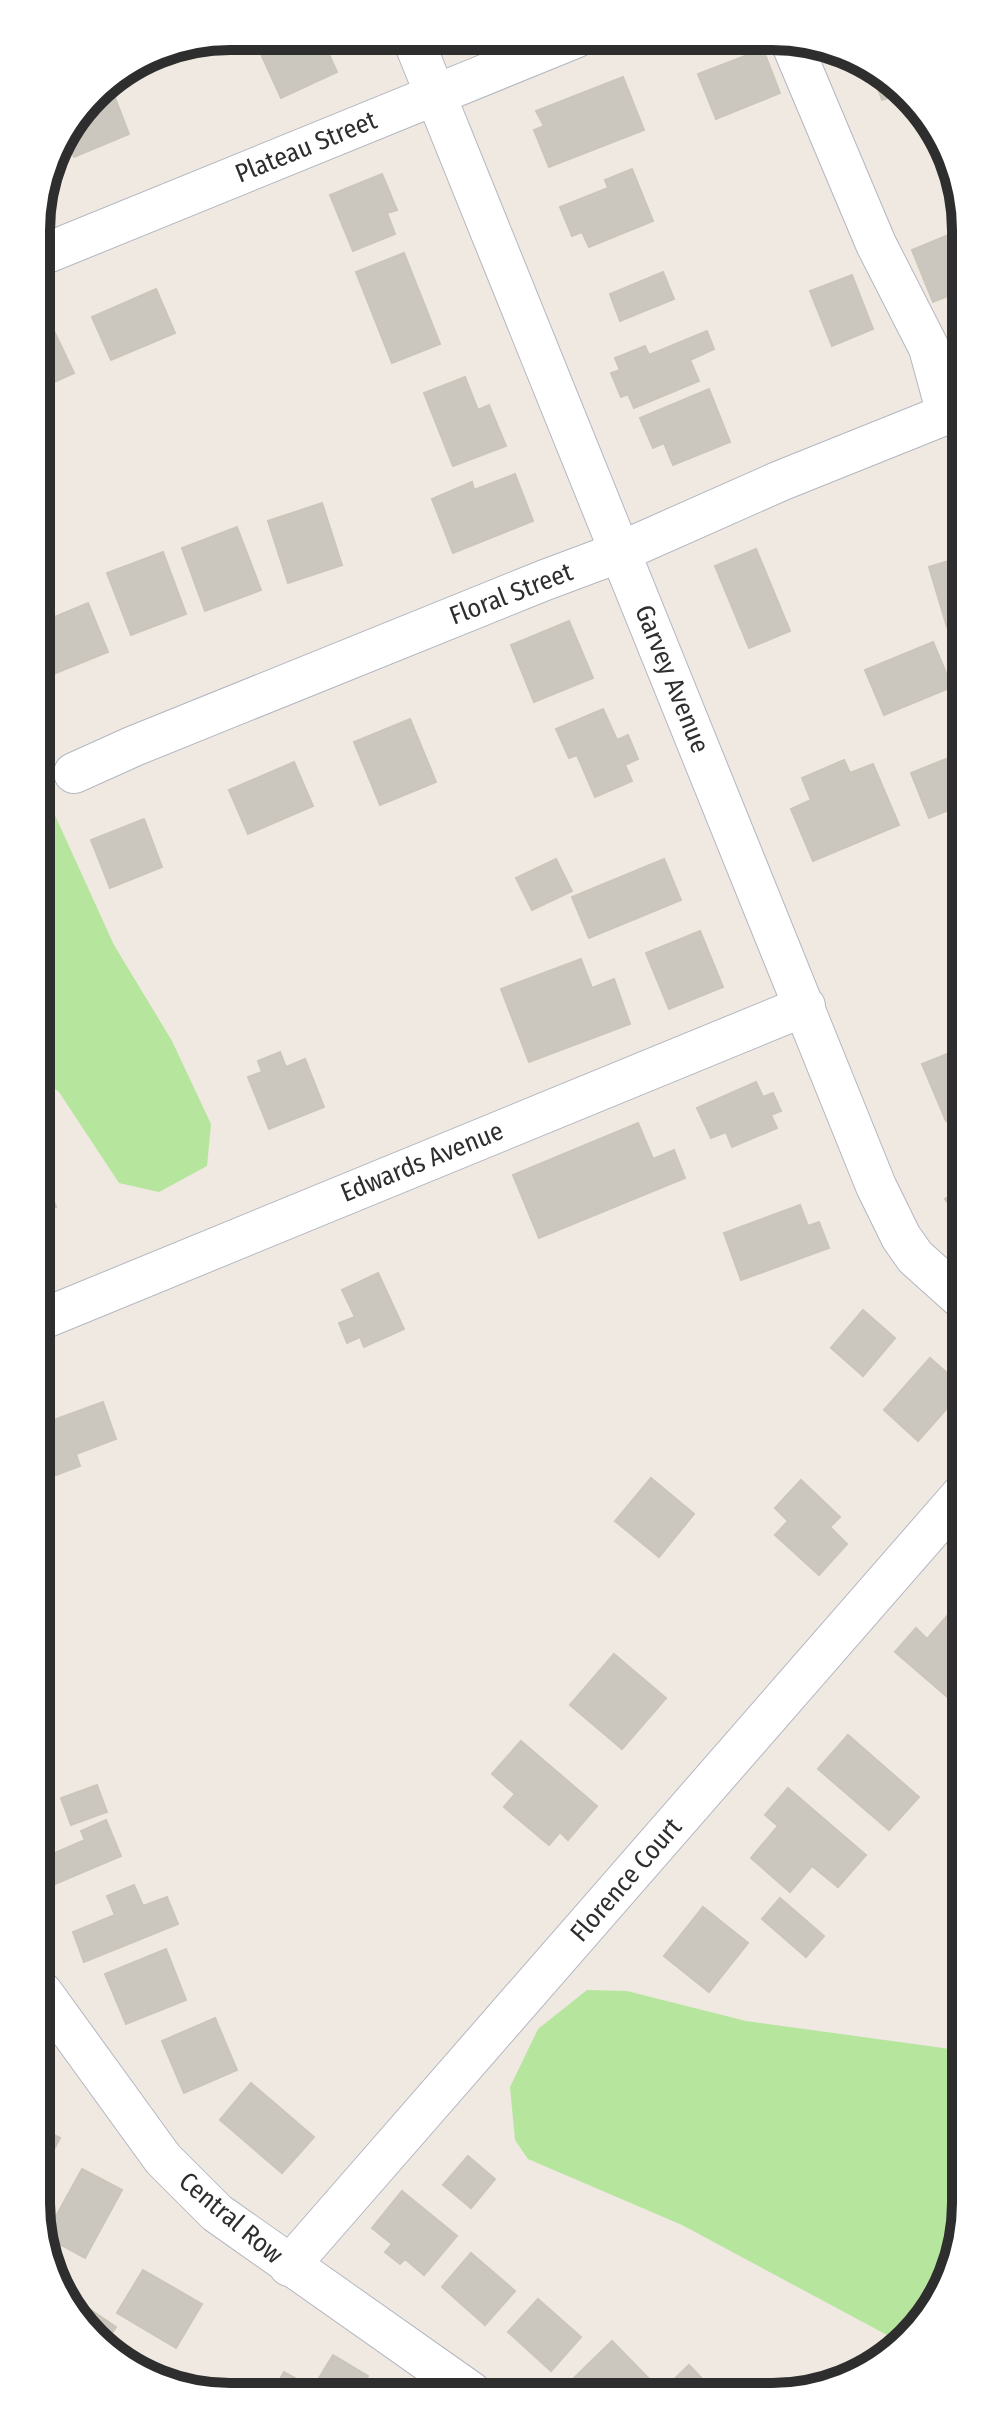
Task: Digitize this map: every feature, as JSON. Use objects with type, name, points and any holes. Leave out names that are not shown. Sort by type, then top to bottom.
[{"type":"street","name":"Garvey Avenue","points":[[417,50],[876,1186],[901,1237],[915,1257],[952,1290]]},
{"type":"street","name":"Plateau Street","points":[[50,252],[545,50]]},
{"type":"street","name":"Floral Street","points":[[74,773],[134,746],[620,552],[780,481],[947,414],[929,348],[876,244],[795,51]]},
{"type":"street","name":"Edwards Avenue","points":[[50,1316],[805,1006]]},
{"type":"street","name":"Florence Court","points":[[289,2266],[952,1506]]},
{"type":"street","name":"Central Row","points":[[50,2003],[163,2159],[217,2213],[458,2383]]},
{"type":"green space","points":[[50,800],[114,945],[172,1041],[211,1124],[207,1166],[159,1192],[119,1183],[59,1092],[50,1085]]},
{"type":"green space","points":[[587,1990],[627,1991],[746,2021],[952,2049],[952,2214],[942,2261],[922,2303],[892,2337],[682,2225],[528,2159],[515,2140],[510,2087],[538,2029]]},
{"type":"building","points":[[259,50],[327,50],[337,72],[281,98]]},
{"type":"building","points":[[763,50],[780,93],[716,119],[698,74]]},
{"type":"building","points":[[623,77],[644,130],[549,167],[534,130],[544,126],[536,111]]},
{"type":"building","points":[[876,83],[892,96],[882,100]]},
{"type":"building","points":[[113,93],[129,134],[74,157],[70,148],[80,130]]},
{"type":"building","points":[[632,169],[653,221],[589,247],[582,232],[572,236],[560,207],[608,188],[605,180]]},
{"type":"building","points":[[382,174],[397,210],[387,213],[395,234],[353,251],[330,195]]},
{"type":"building","points":[[952,233],[952,294],[933,302],[912,250]]},
{"type":"building","points":[[404,253],[440,344],[392,363],[356,272]]},
{"type":"building","points":[[663,272],[674,299],[620,321],[610,294]]},
{"type":"building","points":[[852,275],[873,329],[832,346],[810,291]]},
{"type":"building","points":[[156,289],[175,333],[111,360],[92,317]]},
{"type":"building","points":[[53,329],[74,373],[50,384],[50,330]]},
{"type":"building","points":[[707,331],[714,349],[690,360],[699,381],[634,408],[628,394],[621,397],[611,373],[620,370],[615,358],[645,346],[649,355]]},
{"type":"building","points":[[465,377],[478,410],[489,405],[506,446],[453,466],[424,393]]},
{"type":"building","points":[[709,389],[730,442],[673,465],[664,443],[653,448],[640,418]]},
{"type":"building","points":[[515,474],[533,521],[453,553],[432,499],[472,482],[474,490]]},
{"type":"building","points":[[322,503],[342,565],[288,583],[268,521]]},
{"type":"building","points":[[237,527],[261,590],[205,611],[182,548]]},
{"type":"building","points":[[756,549],[790,631],[749,648],[715,566]]},
{"type":"building","points":[[163,552],[186,614],[131,635],[107,573]]},
{"type":"building","points":[[952,560],[952,626],[947,627],[929,567]]},
{"type":"building","points":[[88,603],[108,652],[51,675],[50,619]]},
{"type":"building","points":[[569,621],[593,678],[534,702],[511,645]]},
{"type":"building","points":[[933,642],[952,687],[884,715],[865,670]]},
{"type":"building","points":[[603,709],[617,740],[628,735],[638,759],[625,765],[632,781],[595,797],[577,755],[569,758],[556,729]]},
{"type":"building","points":[[410,719],[436,782],[380,805],[354,742]]},
{"type":"building","points":[[952,757],[952,809],[929,818],[911,773]]},
{"type":"building","points":[[844,760],[850,773],[873,764],[899,825],[813,861],[791,809],[811,800],[802,778]]},
{"type":"building","points":[[294,762],[313,806],[248,834],[229,790]]},
{"type":"building","points":[[144,819],[162,867],[110,888],[91,840]]},
{"type":"building","points":[[556,859],[572,891],[532,910],[516,878]]},
{"type":"building","points":[[664,859],[681,900],[589,938],[572,897]]},
{"type":"building","points":[[700,931],[723,987],[669,1009],[646,953]]},
{"type":"building","points":[[581,959],[592,988],[614,979],[630,1024],[529,1062],[501,989]]},
{"type":"building","points":[[280,1052],[286,1067],[305,1059],[324,1107],[269,1129],[248,1077],[262,1072],[258,1061]]},
{"type":"building","points":[[952,1052],[952,1118],[946,1121],[922,1064]]},
{"type":"building","points":[[756,1082],[763,1097],[773,1093],[781,1111],[771,1115],[777,1128],[732,1147],[726,1132],[711,1138],[697,1108]]},
{"type":"building","points":[[638,1123],[653,1159],[674,1150],[685,1178],[539,1238],[513,1175]]},
{"type":"building","points":[[50,1192],[56,1207],[50,1209]]},
{"type":"building","points":[[952,1194],[952,1209],[945,1199]]},
{"type":"building","points":[[800,1205],[808,1226],[819,1222],[829,1248],[741,1280],[724,1233]]},
{"type":"building","points":[[378,1273],[404,1329],[364,1347],[360,1337],[347,1343],[339,1323],[355,1317],[342,1290]]},
{"type":"building","points":[[863,1310],[895,1338],[863,1376],[831,1348]]},
{"type":"building","points":[[930,1358],[952,1377],[952,1402],[918,1441],[884,1410]]},
{"type":"building","points":[[103,1402],[116,1439],[76,1454],[80,1466],[50,1477],[50,1421]]},
{"type":"building","points":[[651,1478],[694,1514],[659,1557],[615,1521]]},
{"type":"building","points":[[801,1480],[840,1517],[830,1527],[847,1544],[819,1575],[775,1535],[788,1521],[775,1508]]},
{"type":"building","points":[[948,1615],[952,1618],[951,1700],[895,1652],[916,1628],[927,1639]]},
{"type":"building","points":[[614,1654],[666,1698],[622,1749],[570,1705]]},
{"type":"building","points":[[848,1735],[919,1797],[889,1830],[818,1769]]},
{"type":"building","points":[[521,1741],[597,1806],[568,1840],[560,1832],[549,1845],[504,1807],[515,1794],[492,1774]]},
{"type":"building","points":[[97,1785],[107,1812],[71,1825],[61,1798]]},
{"type":"building","points":[[788,1788],[866,1855],[838,1887],[812,1866],[790,1892],[751,1858],[778,1826],[765,1815]]},
{"type":"building","points":[[106,1820],[121,1856],[50,1886],[50,1855],[85,1840],[81,1831]]},
{"type":"building","points":[[134,1885],[143,1906],[167,1897],[178,1924],[84,1962],[73,1932],[115,1915],[107,1896]]},
{"type":"building","points":[[780,1898],[824,1936],[806,1957],[762,1919]]},
{"type":"building","points":[[703,1907],[748,1943],[709,1992],[664,1956]]},
{"type":"building","points":[[166,1949],[186,2000],[126,2024],[105,1974]]},
{"type":"building","points":[[215,2018],[237,2070],[184,2093],[162,2041]]},
{"type":"building","points":[[251,2083],[314,2137],[282,2173],[220,2120]]},
{"type":"building","points":[[50,2133],[60,2138],[50,2157]]},
{"type":"building","points":[[468,2156],[495,2179],[471,2208],[443,2185]]},
{"type":"building","points":[[82,2169],[122,2190],[85,2258],[55,2241],[52,2224]]},
{"type":"building","points":[[402,2191],[457,2236],[424,2275],[405,2259],[400,2264],[385,2252],[392,2244],[372,2228]]},
{"type":"building","points":[[471,2253],[515,2291],[485,2325],[442,2287]]},
{"type":"building","points":[[143,2270],[202,2304],[176,2348],[117,2313]]},
{"type":"building","points":[[538,2299],[581,2337],[551,2371],[508,2332]]},
{"type":"building","points":[[88,2308],[116,2327],[110,2336],[103,2330],[86,2311]]},
{"type":"building","points":[[612,2341],[653,2383],[577,2383],[573,2379]]},
{"type":"building","points":[[333,2355],[368,2376],[364,2383],[316,2383]]},
{"type":"building","points":[[689,2365],[706,2383],[670,2383]]},
{"type":"building","points":[[284,2372],[304,2383],[278,2383]]}]
